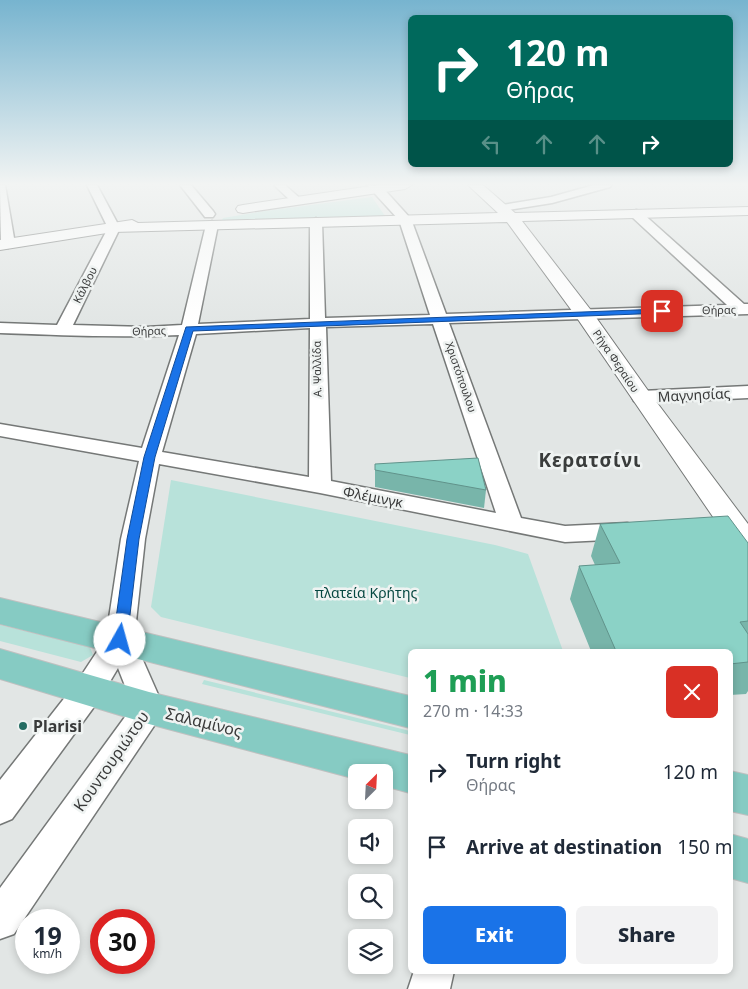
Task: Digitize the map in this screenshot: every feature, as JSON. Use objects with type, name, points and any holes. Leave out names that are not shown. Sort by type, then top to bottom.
[{"type":"main road","points":[[0,611],[408,712]]},
{"type":"main road","name":"Σαλαμίνος","points":[[0,664],[149,708],[408,773]]},
{"type":"main road","points":[[733,792],[748,795]]},
{"type":"main road","points":[[733,857],[748,861]]},
{"type":"street","points":[[3,231],[4,244],[92,231]]},
{"type":"street","name":"Κάλβου","points":[[62,331],[112,231]]},
{"type":"street","points":[[0,807],[88,690],[120,640],[133,539],[150,457],[189,329],[209,231]]},
{"type":"street","name":"Α. Ψαλλίδα","points":[[316,231],[320,486]]},
{"type":"street","name":"Χριστόπουλου","points":[[409,231],[511,524]]},
{"type":"street","name":"Ρήγα Φεραίου","points":[[521,231],[584,313],[640,397],[744,533]]},
{"type":"street","points":[[656,231],[744,309]]},
{"type":"street","name":"Θήρας","points":[[0,328],[146,332],[316,322],[744,309]]},
{"type":"street","name":"Μαγνησίας","points":[[640,397],[748,392]]},
{"type":"street","name":"Φλέμινγκ","points":[[0,430],[320,486],[565,534],[645,531]]},
{"type":"street","points":[[705,529],[744,533]]},
{"type":"street","name":"Κουντουριώτου","points":[[0,920],[149,708],[120,640]]},
{"type":"street","points":[[428,989],[433,974]]},
{"type":"green space","name":"πλατεία Κρήτης","points":[[171,480],[495,545],[528,554],[562,649],[408,649],[408,678],[161,617],[151,607]]},
{"type":"green space","points":[[0,625],[90,647],[93,655],[81,662],[0,641]]},
{"type":"green space","points":[[204,680],[408,731],[408,735],[202,684]]},
{"type":"building","points":[[478,458],[486,490],[375,470],[375,464]]},
{"type":"building","points":[[728,516],[748,543],[748,621],[740,622],[748,634],[748,662],[733,664],[733,649],[615,649],[579,566],[620,563],[600,524]]},
{"type":"place","name":"Plarisi","points":[[23,726]]},
{"type":"district","name":"Κερατσίνι","points":[[590,460]]},
{"type":"route","points":[[120,640],[133,539],[150,457],[189,329],[316,322],[662,311]]}]
